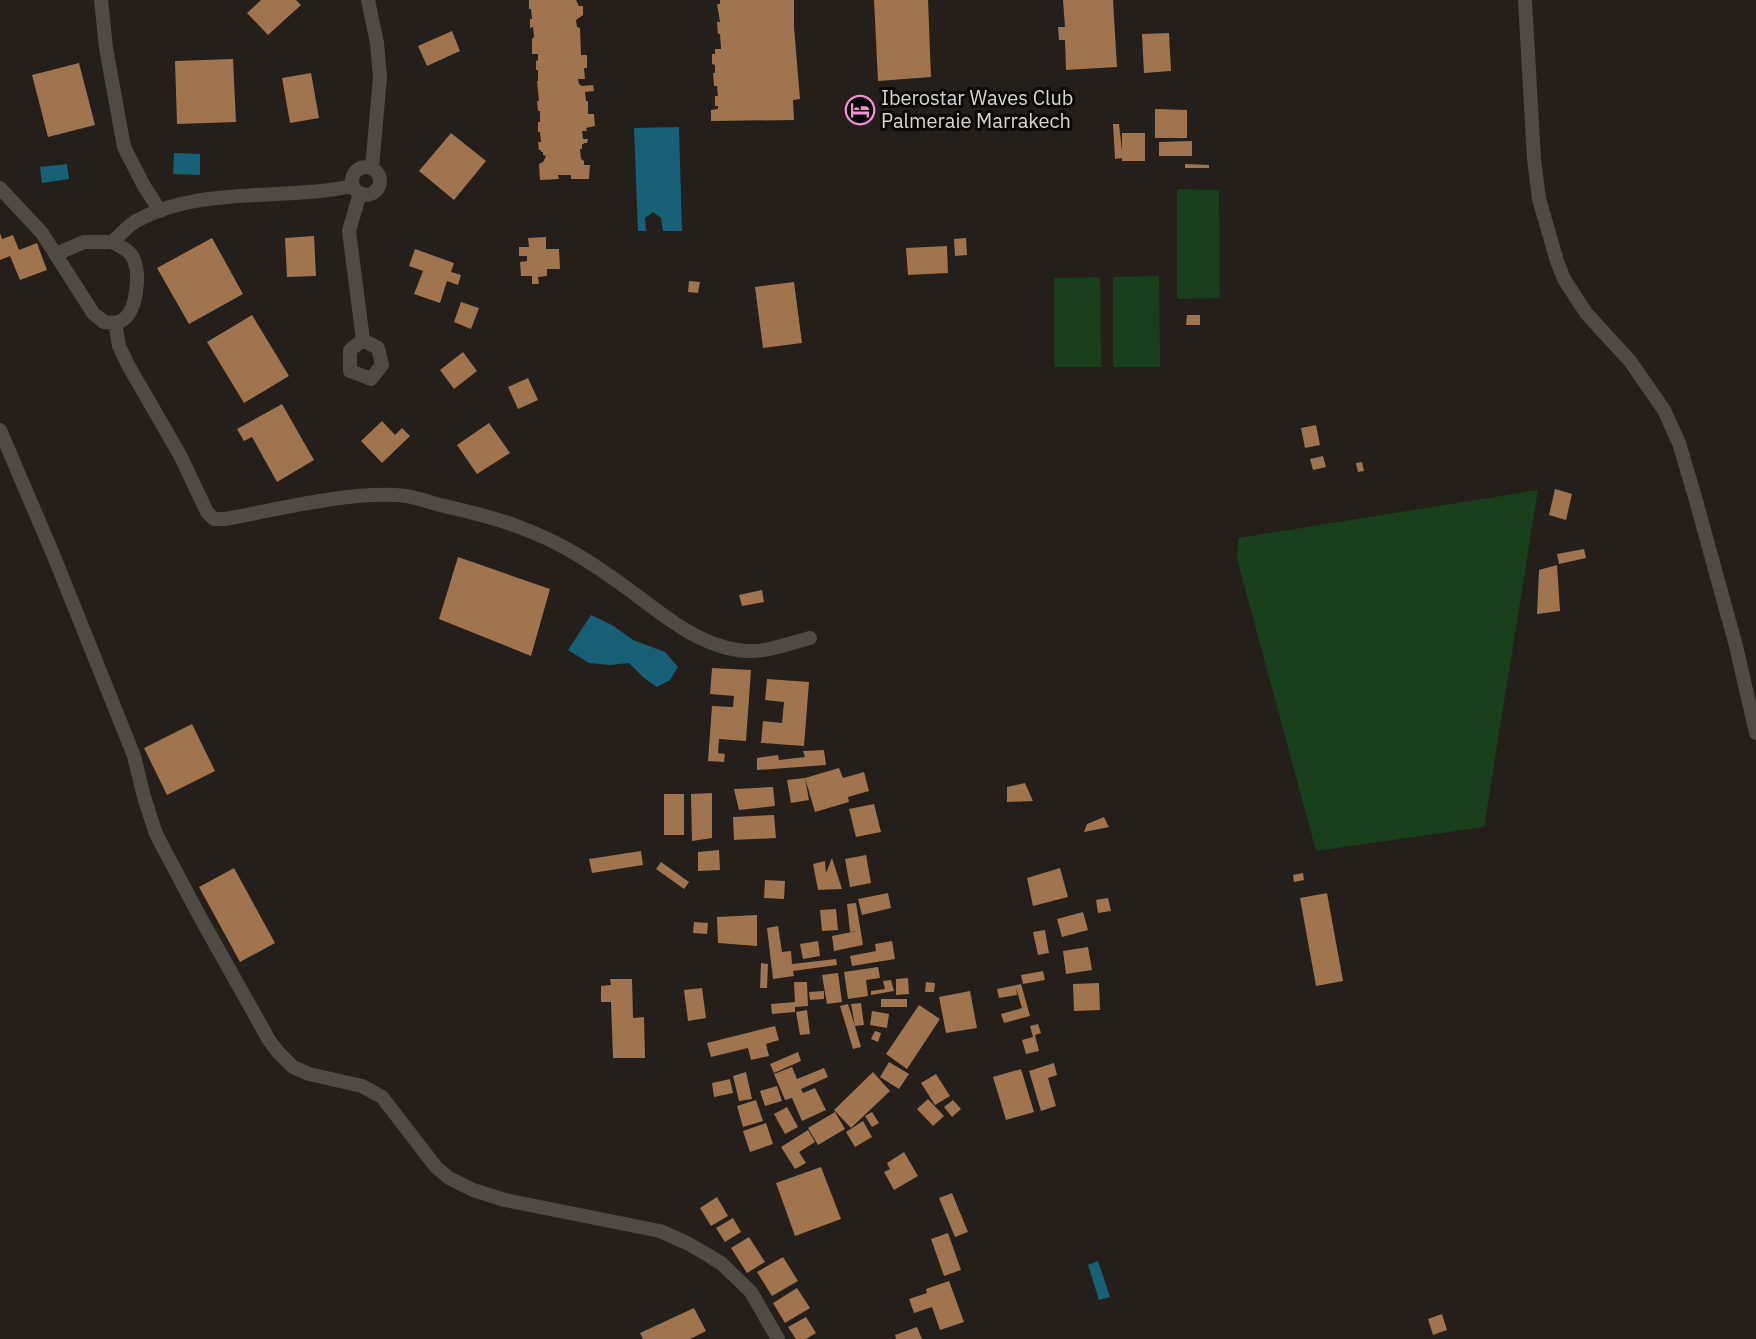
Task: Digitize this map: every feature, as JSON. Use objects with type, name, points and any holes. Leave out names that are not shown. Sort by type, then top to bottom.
[{"type":"street","points":[[101,0],[106,48],[124,147],[159,211]]},
{"type":"street","points":[[368,0],[377,44],[380,77],[372,168]]},
{"type":"street","points":[[1525,0],[1533,159],[1539,199],[1557,261],[1564,279],[1586,313],[1630,361],[1664,410],[1678,443],[1736,646],[1756,733]]},
{"type":"street","points":[[112,242],[135,221],[194,201],[258,194],[330,190],[356,190],[371,194],[379,187],[379,176],[372,168],[366,166],[356,170],[353,175],[356,190],[349,231],[363,340]]},
{"type":"street","points":[[0,188],[42,233],[93,313],[104,322],[115,324],[123,320],[129,313],[136,293],[137,275],[134,260],[127,250],[112,242],[84,243],[56,254]]},
{"type":"street","points":[[115,324],[120,346],[128,365],[180,455],[207,512],[214,519],[233,518],[325,501],[398,495],[518,526],[566,547],[678,625],[716,645],[733,650],[750,651],[810,638]]},
{"type":"street","points":[[0,429],[134,756],[156,834],[200,917],[278,1052],[293,1067],[309,1074],[362,1086],[381,1097],[432,1162],[449,1178],[473,1190],[505,1200],[660,1231],[708,1255],[722,1264],[751,1292],[778,1339]]},
{"type":"green space","points":[[1177,189],[1219,190],[1220,298],[1177,299]]},
{"type":"green space","points":[[1159,276],[1160,367],[1113,367],[1113,277]]},
{"type":"green space","points":[[1100,277],[1101,367],[1054,367],[1054,278]]},
{"type":"green space","points":[[1538,490],[1484,827],[1316,851],[1237,559],[1238,538]]},
{"type":"water","points":[[679,127],[682,231],[663,231],[661,218],[653,212],[645,218],[646,231],[638,231],[634,128]]},
{"type":"water","points":[[174,153],[200,154],[200,175],[173,174]]},
{"type":"water","points":[[67,164],[69,179],[42,183],[40,167]]},
{"type":"water","points":[[591,615],[612,625],[633,640],[665,652],[678,667],[670,680],[657,687],[629,663],[610,665],[589,663],[568,650]]},
{"type":"water","points":[[1098,1261],[1110,1297],[1099,1300],[1088,1265]]},
{"type":"building","points":[[261,0],[296,0],[301,5],[268,35],[247,13]]},
{"type":"building","points":[[529,0],[576,0],[579,6],[583,6],[583,15],[576,20],[577,27],[580,28],[581,55],[587,55],[587,68],[584,68],[585,79],[578,79],[582,86],[593,85],[594,91],[585,92],[588,114],[594,114],[595,126],[582,131],[583,139],[588,139],[580,149],[584,165],[590,165],[589,179],[571,179],[571,175],[558,175],[559,179],[540,180],[539,164],[546,156],[539,150],[538,142],[541,142],[540,132],[538,132],[540,111],[538,111],[537,101],[539,101],[536,61],[538,54],[532,54],[534,37],[533,27],[530,28],[530,19],[532,19]]},
{"type":"building","points":[[720,0],[794,0],[800,99],[793,100],[794,120],[711,121],[711,110],[718,109],[718,106],[715,106],[715,96],[718,96],[717,86],[714,86],[715,65],[712,64],[712,54],[715,54],[715,49],[721,49],[717,22],[720,22],[717,4],[720,4]]},
{"type":"building","points":[[874,0],[928,0],[931,77],[878,81]]},
{"type":"building","points":[[1063,0],[1113,0],[1117,67],[1066,70],[1065,40],[1059,40],[1058,27],[1065,27]]},
{"type":"building","points":[[452,31],[460,51],[427,66],[418,46]]},
{"type":"building","points":[[1169,33],[1171,71],[1144,73],[1142,34]]},
{"type":"building","points":[[233,59],[236,122],[177,124],[175,61]]},
{"type":"building","points":[[79,63],[95,125],[48,137],[32,75]]},
{"type":"building","points":[[311,73],[319,118],[290,123],[282,78]]},
{"type":"building","points":[[1155,109],[1187,110],[1187,138],[1155,138]]},
{"type":"building","points":[[1113,124],[1119,124],[1122,151],[1122,133],[1145,133],[1145,161],[1115,159]]},
{"type":"building","points":[[451,133],[486,161],[454,200],[419,171]]},
{"type":"building","points":[[1192,141],[1192,156],[1159,156],[1159,142]]},
{"type":"building","points":[[1185,164],[1209,165],[1209,168],[1185,168]]},
{"type":"building","points":[[0,233],[2,239],[13,235],[19,250],[37,243],[47,270],[20,280],[10,256],[0,260]]},
{"type":"building","points":[[314,236],[316,276],[287,277],[285,238]]},
{"type":"building","points":[[546,237],[546,249],[559,249],[560,269],[547,269],[547,276],[538,277],[539,284],[532,284],[532,276],[521,276],[520,262],[527,261],[527,256],[519,256],[519,247],[529,247],[528,238]]},
{"type":"building","points":[[212,238],[243,294],[189,324],[157,268]]},
{"type":"building","points":[[966,238],[967,255],[955,256],[954,239]]},
{"type":"building","points":[[947,246],[948,273],[908,275],[906,248]]},
{"type":"building","points":[[415,249],[454,263],[451,272],[461,275],[458,285],[447,281],[440,303],[414,294],[423,271],[409,266]]},
{"type":"building","points":[[689,281],[700,282],[698,293],[688,292]]},
{"type":"building","points":[[794,282],[802,343],[763,348],[755,287]]},
{"type":"building","points":[[461,302],[479,308],[471,329],[454,322]]},
{"type":"building","points":[[252,315],[289,376],[244,403],[207,342]]},
{"type":"building","points":[[1187,315],[1200,315],[1200,325],[1186,325]]},
{"type":"building","points":[[463,352],[477,371],[454,389],[440,370]]},
{"type":"building","points":[[528,378],[538,400],[518,409],[508,387]]},
{"type":"building","points":[[282,404],[314,460],[277,482],[252,437],[244,441],[237,429]]},
{"type":"building","points":[[382,421],[395,435],[402,428],[410,436],[382,463],[361,441]]},
{"type":"building","points":[[489,423],[510,453],[477,474],[457,445]]},
{"type":"building","points":[[1316,425],[1320,445],[1305,448],[1301,428]]},
{"type":"building","points":[[1323,456],[1326,467],[1313,470],[1310,459]]},
{"type":"building","points":[[1362,462],[1364,471],[1358,472],[1356,463]]},
{"type":"building","points":[[1555,489],[1572,494],[1566,520],[1549,515]]},
{"type":"building","points":[[1584,549],[1586,558],[1559,564],[1557,554]]},
{"type":"building","points":[[458,557],[550,589],[531,656],[439,619]]},
{"type":"building","points":[[1557,565],[1560,611],[1537,614],[1539,570]]},
{"type":"building","points":[[762,590],[764,602],[742,606],[739,595]]},
{"type":"building","points":[[712,668],[751,670],[746,741],[719,739],[718,753],[725,754],[724,762],[708,761],[712,706],[733,707],[734,696],[710,694]]},
{"type":"building","points":[[767,679],[809,682],[804,746],[761,743],[763,721],[782,723],[784,702],[765,700]]},
{"type":"building","points":[[192,724],[215,771],[167,795],[144,748]]},
{"type":"building","points":[[824,750],[826,765],[757,770],[757,758],[778,755],[779,760],[805,757],[803,751]]},
{"type":"building","points":[[839,768],[843,778],[864,772],[869,791],[848,797],[849,802],[815,812],[805,778]]},
{"type":"building","points":[[805,778],[809,800],[791,803],[787,780]]},
{"type":"building","points":[[1025,783],[1033,801],[1007,802],[1007,787]]},
{"type":"building","points":[[773,787],[775,806],[739,810],[734,789]]},
{"type":"building","points":[[712,793],[712,838],[692,841],[691,794]]},
{"type":"building","points":[[664,794],[684,794],[684,835],[664,835]]},
{"type":"building","points":[[874,804],[881,832],[856,837],[849,809]]},
{"type":"building","points":[[774,815],[776,838],[734,840],[733,817]]},
{"type":"building","points":[[1104,817],[1109,827],[1084,832],[1087,824]]},
{"type":"building","points":[[719,850],[720,870],[698,871],[698,852]]},
{"type":"building","points":[[641,851],[643,865],[592,873],[589,859]]},
{"type":"building","points":[[866,855],[871,883],[850,887],[845,859]]},
{"type":"building","points":[[832,858],[842,889],[818,890],[813,864],[825,861],[826,873]]},
{"type":"building","points":[[661,862],[689,882],[684,889],[656,869]]},
{"type":"building","points":[[234,868],[275,943],[240,962],[199,887]]},
{"type":"building","points":[[1060,868],[1068,897],[1033,906],[1027,878]]},
{"type":"building","points":[[1303,873],[1304,880],[1294,882],[1293,875]]},
{"type":"building","points":[[765,880],[785,881],[784,899],[764,898]]},
{"type":"building","points":[[888,893],[891,908],[862,915],[858,899]]},
{"type":"building","points":[[1327,893],[1343,981],[1316,986],[1300,898]]},
{"type":"building","points":[[1108,898],[1111,911],[1098,913],[1096,900]]},
{"type":"building","points":[[856,903],[863,945],[834,951],[832,936],[857,931],[850,932],[847,904]]},
{"type":"building","points":[[836,909],[838,930],[822,931],[820,910]]},
{"type":"building","points":[[1083,912],[1088,930],[1062,937],[1057,919]]},
{"type":"building","points":[[757,915],[757,946],[718,943],[717,917]]},
{"type":"building","points":[[694,922],[708,923],[707,934],[693,933]]},
{"type":"building","points":[[778,926],[782,952],[791,951],[792,964],[836,959],[837,965],[793,971],[794,976],[773,979],[767,928]]},
{"type":"building","points":[[1045,930],[1049,953],[1038,955],[1033,932]]},
{"type":"building","points":[[818,941],[820,956],[803,959],[800,944]]},
{"type":"building","points":[[892,941],[895,959],[852,966],[850,956],[876,951],[875,944]]},
{"type":"building","points":[[1088,947],[1092,970],[1066,974],[1063,951]]},
{"type":"building","points":[[761,963],[768,964],[767,988],[760,988]]},
{"type":"building","points":[[878,967],[880,978],[866,980],[868,996],[848,999],[844,972]]},
{"type":"building","points":[[1043,971],[1045,980],[1023,984],[1021,975]]},
{"type":"building","points":[[838,973],[842,1002],[827,1004],[822,975]]},
{"type":"building","points":[[908,978],[909,994],[896,995],[896,979]]},
{"type":"building","points":[[610,979],[632,979],[633,1018],[644,1017],[645,1058],[613,1058],[611,1002],[601,1002],[601,986],[611,985]]},
{"type":"building","points":[[891,980],[894,991],[871,995],[871,991],[885,989],[883,981]]},
{"type":"building","points":[[794,982],[807,982],[808,1006],[795,1007],[795,1012],[772,1014],[771,1004],[795,1002]]},
{"type":"building","points":[[926,982],[935,983],[934,992],[925,992]]},
{"type":"building","points":[[1099,983],[1100,1010],[1074,1011],[1073,984]]},
{"type":"building","points":[[1021,984],[1030,1016],[1004,1023],[1001,1014],[1022,1008],[1016,988],[1017,995],[999,998],[997,989]]},
{"type":"building","points":[[702,988],[706,1018],[688,1021],[684,990]]},
{"type":"building","points":[[824,991],[824,999],[810,1000],[809,992]]},
{"type":"building","points":[[970,991],[977,1028],[946,1033],[939,997]]},
{"type":"building","points":[[881,999],[907,999],[907,1007],[881,1007]]},
{"type":"building","points":[[861,1003],[864,1025],[855,1026],[851,1004]]},
{"type":"building","points":[[848,1004],[861,1047],[853,1049],[840,1006]]},
{"type":"building","points":[[919,1005],[940,1019],[907,1069],[886,1054]]},
{"type":"building","points":[[807,1010],[810,1034],[800,1035],[796,1012]]},
{"type":"building","points":[[872,1011],[889,1014],[887,1028],[870,1025]]},
{"type":"building","points":[[1038,1024],[1041,1033],[1035,1035],[1039,1051],[1026,1054],[1022,1040],[1033,1037],[1030,1026]]},
{"type":"building","points":[[775,1026],[779,1040],[766,1044],[769,1056],[751,1060],[748,1048],[711,1057],[707,1043]]},
{"type":"building","points":[[875,1031],[881,1033],[878,1042],[871,1039]]},
{"type":"building","points":[[798,1052],[801,1061],[774,1073],[770,1064]]},
{"type":"building","points":[[889,1062],[909,1074],[899,1089],[880,1077]]},
{"type":"building","points":[[1054,1063],[1057,1075],[1048,1078],[1056,1106],[1041,1111],[1029,1071]]},
{"type":"building","points":[[792,1067],[797,1079],[824,1068],[828,1077],[801,1089],[803,1093],[815,1088],[826,1110],[802,1121],[792,1098],[785,1100],[774,1074]]},
{"type":"building","points":[[1021,1069],[1034,1112],[1006,1120],[993,1077]]},
{"type":"building","points":[[746,1072],[752,1099],[739,1101],[733,1076]]},
{"type":"building","points":[[873,1072],[890,1091],[851,1128],[834,1110]]},
{"type":"building","points":[[936,1074],[950,1096],[935,1105],[921,1083]]},
{"type":"building","points":[[730,1079],[733,1093],[714,1097],[712,1083]]},
{"type":"building","points":[[777,1086],[782,1101],[765,1106],[760,1091]]},
{"type":"building","points":[[928,1099],[944,1116],[933,1126],[917,1109]]},
{"type":"building","points":[[756,1100],[763,1121],[743,1127],[737,1106]]},
{"type":"building","points":[[953,1100],[961,1109],[952,1117],[944,1107]]},
{"type":"building","points":[[787,1107],[798,1127],[785,1134],[774,1114]]},
{"type":"building","points":[[835,1112],[845,1129],[818,1145],[808,1128]]},
{"type":"building","points":[[872,1112],[879,1123],[872,1127],[865,1116]]},
{"type":"building","points":[[863,1121],[872,1137],[855,1147],[846,1132]]},
{"type":"building","points":[[766,1123],[773,1144],[750,1152],[743,1131]]},
{"type":"building","points":[[808,1130],[815,1142],[799,1152],[806,1163],[795,1169],[781,1147]]},
{"type":"building","points":[[904,1152],[918,1176],[894,1190],[884,1172],[890,1169],[887,1163]]},
{"type":"building","points":[[821,1167],[841,1219],[795,1236],[776,1183]]},
{"type":"building","points":[[952,1193],[968,1232],[955,1237],[939,1198]]},
{"type":"building","points":[[717,1197],[728,1216],[711,1226],[700,1208]]},
{"type":"building","points":[[733,1218],[741,1232],[725,1242],[716,1228]]},
{"type":"building","points":[[948,1233],[961,1270],[944,1276],[931,1239]]},
{"type":"building","points":[[749,1237],[765,1262],[747,1273],[731,1248]]},
{"type":"building","points":[[783,1257],[798,1281],[772,1296],[757,1272]]},
{"type":"building","points":[[949,1281],[964,1322],[940,1330],[932,1307],[914,1313],[909,1299],[927,1293],[926,1289]]},
{"type":"building","points":[[797,1288],[810,1308],[785,1323],[773,1303]]},
{"type":"building","points":[[694,1308],[706,1331],[690,1339],[643,1339],[640,1333]]},
{"type":"building","points":[[1442,1314],[1447,1330],[1433,1335],[1428,1319]]},
{"type":"building","points":[[806,1317],[816,1333],[806,1339],[796,1339],[788,1327]]},
{"type":"building","points":[[917,1327],[922,1339],[896,1339],[895,1335]]},
{"type":"place","name":"Iberostar Waves Club Palmeraie Marrakech","points":[[860,110]]}]
